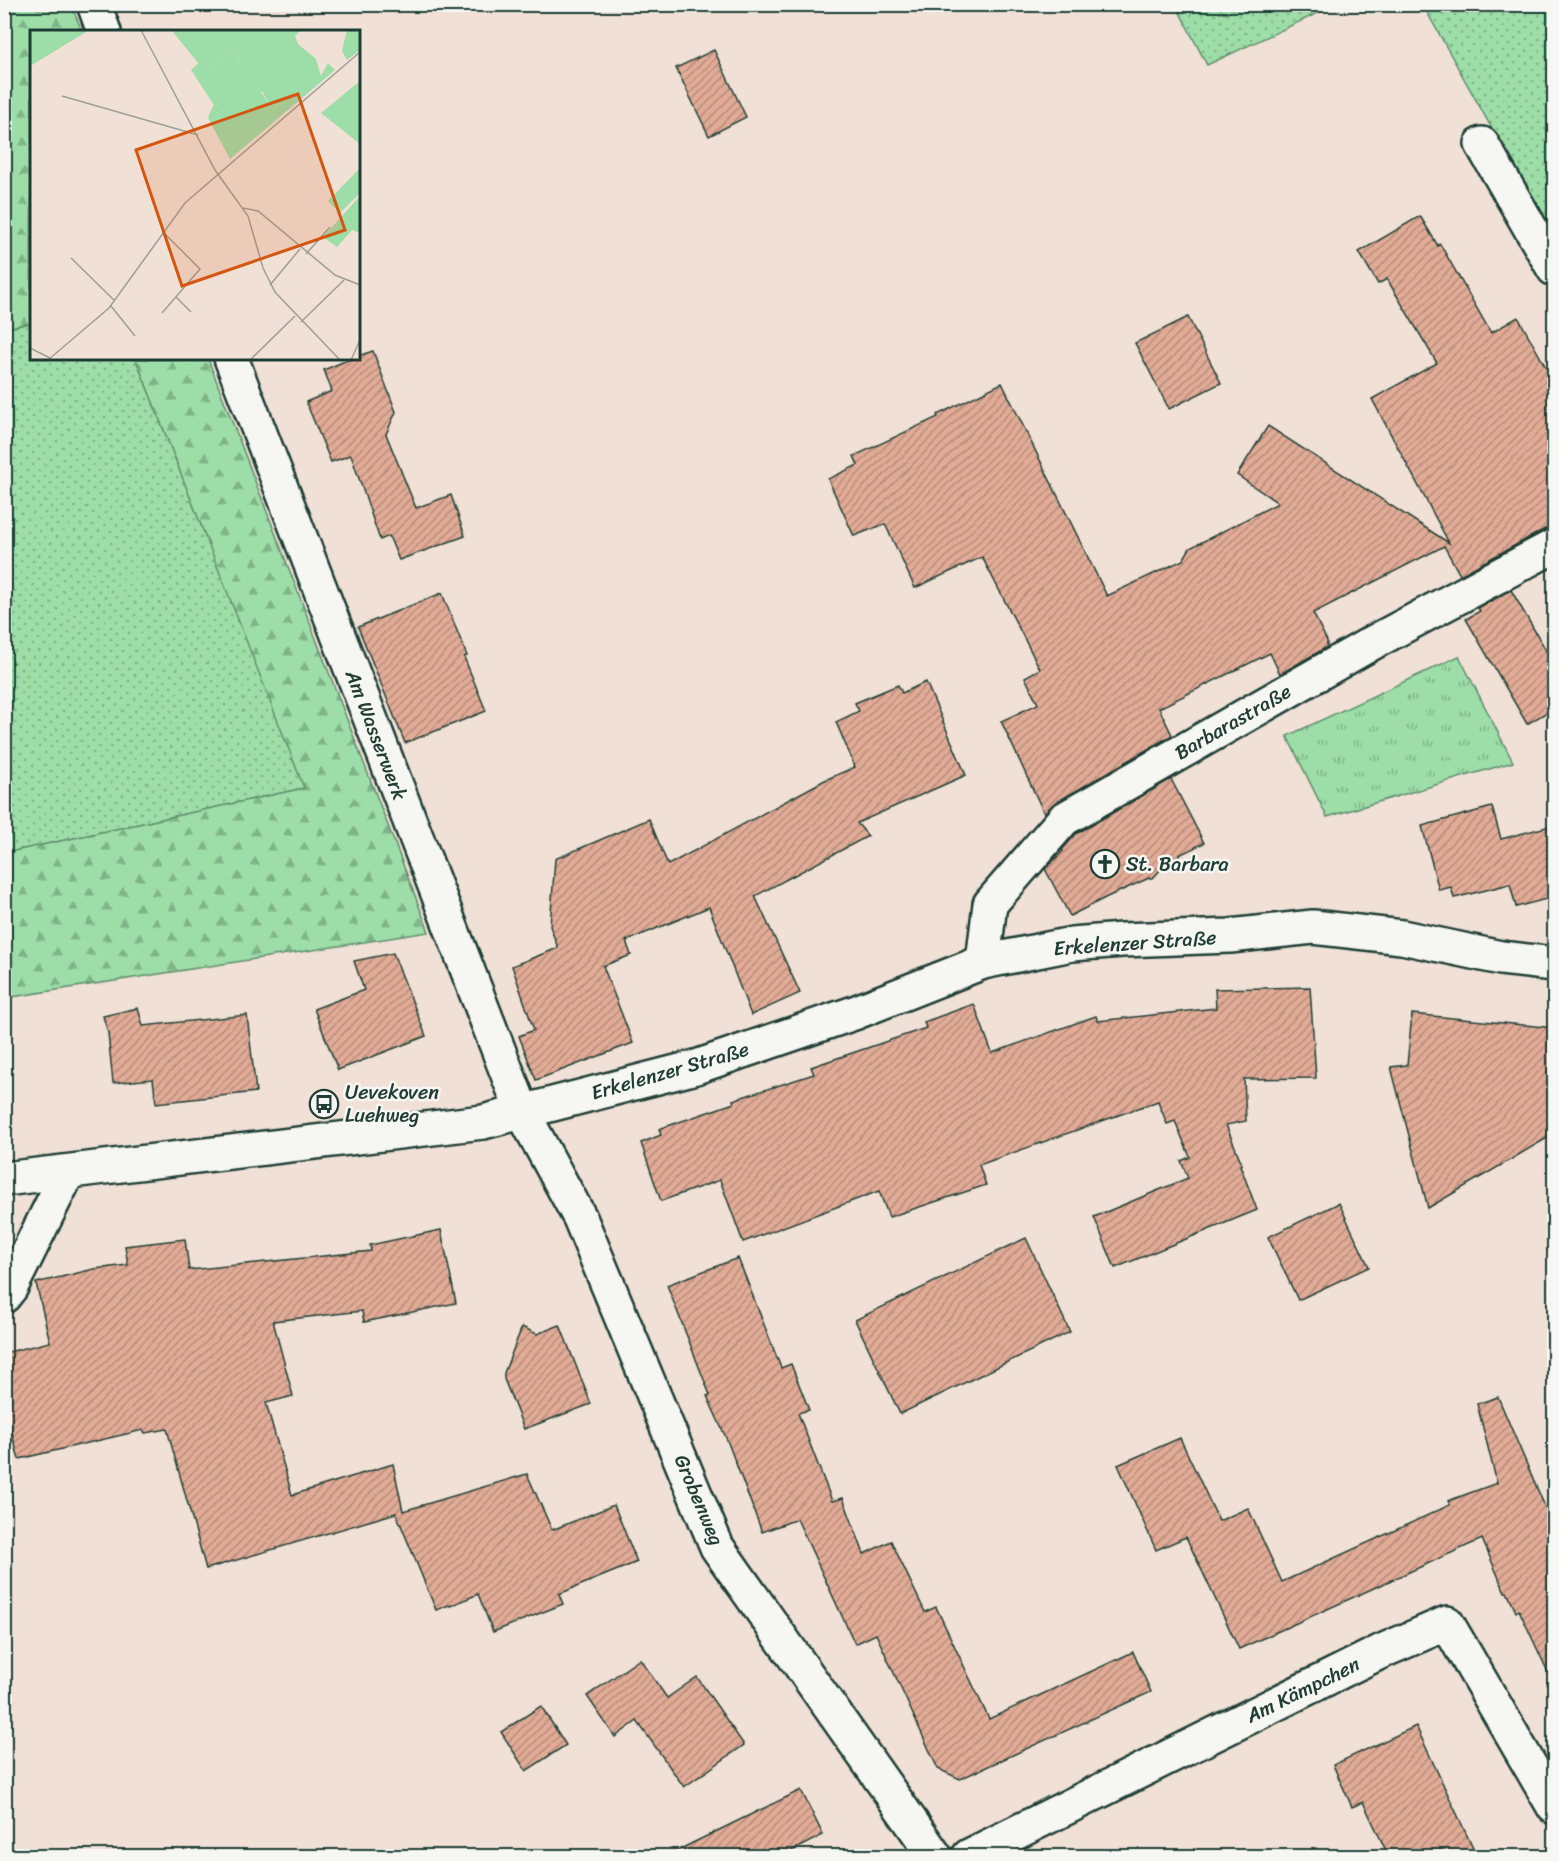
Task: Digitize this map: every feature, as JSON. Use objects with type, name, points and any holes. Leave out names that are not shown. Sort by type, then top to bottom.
[{"type":"street","points":[[94,4],[103,30]]},
{"type":"street","points":[[1482,144],[1554,269]]},
{"type":"street","name":"Am Wasserwerk","points":[[232,360],[522,1111]]},
{"type":"street","name":"Barbarastraße","points":[[983,962],[990,904],[1064,819],[1372,643],[1554,546]]},
{"type":"street","name":"Erkelenzer Straße","points":[[4,1179],[483,1122],[696,1068],[854,1013],[983,962],[1072,944],[1230,936],[1313,927],[1402,937],[1501,958],[1554,964]]},
{"type":"street","name":"Grobenweg","points":[[522,1111],[580,1218],[717,1547],[935,1857]]},
{"type":"street","points":[[4,1296],[11,1287],[68,1172]]},
{"type":"street","name":"Am Kämpchen","points":[[969,1857],[1380,1652],[1448,1623],[1554,1807]]},
{"type":"green space","points":[[5,4],[71,5],[82,30],[30,30],[30,323],[5,328]]},
{"type":"green space","points":[[1176,5],[1335,5],[1207,65]]},
{"type":"green space","points":[[1423,5],[1554,5],[1554,240]]},
{"type":"green space","points":[[30,323],[30,360],[136,360],[305,788],[5,853],[4,328]]},
{"type":"green space","points":[[136,360],[208,360],[429,932],[5,998],[5,853],[304,788]]},
{"type":"green space","points":[[1459,656],[1513,762],[1327,817],[1287,736]]},
{"type":"building","points":[[714,50],[746,117],[709,136],[676,68]]},
{"type":"building","points":[[1420,216],[1438,246],[1440,244],[1491,333],[1518,317],[1554,382],[1554,527],[1545,529],[1460,575],[1444,546],[1313,613],[1327,641],[1327,647],[1280,674],[1270,653],[1159,708],[1172,735],[1055,803],[1044,813],[1001,721],[1038,704],[1025,677],[1040,669],[982,557],[915,588],[885,524],[854,536],[828,479],[858,465],[854,456],[938,417],[937,415],[1002,383],[1107,596],[1183,560],[1190,548],[1278,503],[1237,475],[1268,426],[1449,543],[1372,399],[1437,363],[1387,279],[1378,284],[1359,252]]},
{"type":"building","points":[[1188,317],[1221,383],[1169,409],[1135,343]]},
{"type":"building","points":[[373,351],[396,412],[386,434],[416,508],[451,495],[465,536],[399,560],[389,536],[380,540],[351,455],[331,462],[306,402],[332,391],[324,370],[347,360],[360,360],[360,355]]},
{"type":"building","points":[[1511,590],[1554,664],[1554,708],[1527,724],[1466,619],[1480,611],[1478,608]]},
{"type":"building","points":[[442,593],[486,711],[405,743],[358,627]]},
{"type":"building","points":[[926,682],[966,775],[857,823],[868,836],[755,896],[800,993],[751,1015],[709,907],[626,941],[631,955],[603,966],[633,1043],[536,1080],[519,1036],[534,1030],[512,966],[558,948],[550,926],[555,859],[649,819],[668,865],[825,780],[855,767],[836,722],[859,711],[855,703],[898,685],[902,693]]},
{"type":"building","points":[[1171,779],[1204,843],[1169,860],[1153,878],[1107,897],[1070,916],[1045,869],[1076,834]]},
{"type":"building","points":[[1492,807],[1501,839],[1554,825],[1554,897],[1516,907],[1510,884],[1454,898],[1451,887],[1439,890],[1422,826]]},
{"type":"building","points":[[393,953],[426,1036],[338,1070],[314,1009],[364,990],[354,961]]},
{"type":"building","points":[[1310,987],[1316,1078],[1244,1079],[1246,1121],[1226,1125],[1257,1210],[1115,1268],[1094,1217],[1188,1178],[1181,1161],[1190,1157],[1175,1121],[1167,1124],[1158,1101],[979,1165],[986,1185],[889,1217],[879,1191],[743,1242],[720,1180],[661,1201],[641,1143],[661,1135],[659,1129],[734,1103],[733,1100],[814,1074],[811,1067],[926,1028],[924,1022],[974,1004],[992,1053],[1096,1016],[1098,1021],[1216,1008],[1215,989]]},
{"type":"building","points":[[138,1008],[143,1026],[247,1015],[256,1092],[156,1103],[153,1079],[113,1083],[108,1033],[103,1016]]},
{"type":"building","points":[[1412,1014],[1554,1028],[1554,1134],[1428,1208],[1391,1067],[1407,1065]]},
{"type":"building","points":[[1339,1203],[1369,1267],[1298,1300],[1268,1237]]},
{"type":"building","points":[[441,1230],[456,1303],[364,1322],[362,1311],[273,1321],[293,1396],[266,1403],[292,1495],[393,1464],[403,1511],[527,1474],[552,1530],[614,1505],[637,1562],[559,1594],[563,1604],[493,1632],[478,1594],[436,1610],[396,1513],[206,1569],[167,1429],[145,1433],[143,1430],[19,1459],[4,1405],[4,1353],[50,1342],[36,1283],[94,1269],[128,1265],[125,1246],[185,1239],[189,1270],[371,1251],[370,1245]]},
{"type":"building","points":[[1026,1238],[1070,1332],[900,1414],[855,1320]]},
{"type":"building","points":[[738,1258],[781,1368],[791,1364],[809,1410],[798,1413],[832,1501],[843,1498],[864,1554],[891,1541],[925,1612],[936,1607],[989,1719],[1133,1652],[1151,1692],[960,1779],[938,1769],[876,1634],[855,1644],[797,1519],[762,1532],[727,1440],[707,1396],[710,1395],[667,1285]]},
{"type":"building","points":[[560,1325],[591,1404],[524,1429],[504,1379],[504,1373],[522,1327],[537,1334]]},
{"type":"building","points":[[1498,1397],[1554,1528],[1554,1685],[1519,1610],[1516,1612],[1505,1592],[1482,1539],[1239,1649],[1186,1537],[1156,1550],[1118,1465],[1180,1438],[1219,1521],[1248,1508],[1282,1582],[1450,1505],[1448,1501],[1497,1483],[1477,1404]]},
{"type":"building","points":[[640,1659],[667,1698],[697,1677],[744,1745],[684,1787],[637,1721],[615,1737],[587,1696]]},
{"type":"building","points":[[541,1706],[566,1745],[526,1771],[501,1732]]},
{"type":"building","points":[[1416,1726],[1477,1857],[1389,1857],[1363,1802],[1352,1807],[1333,1765]]},
{"type":"building","points":[[801,1790],[823,1835],[780,1857],[664,1857]]},
{"type":"place","name":"St. Barbara","points":[[1105,864]]},
{"type":"place","name":"Uevekoven Luehweg","points":[[324,1104]]}]
